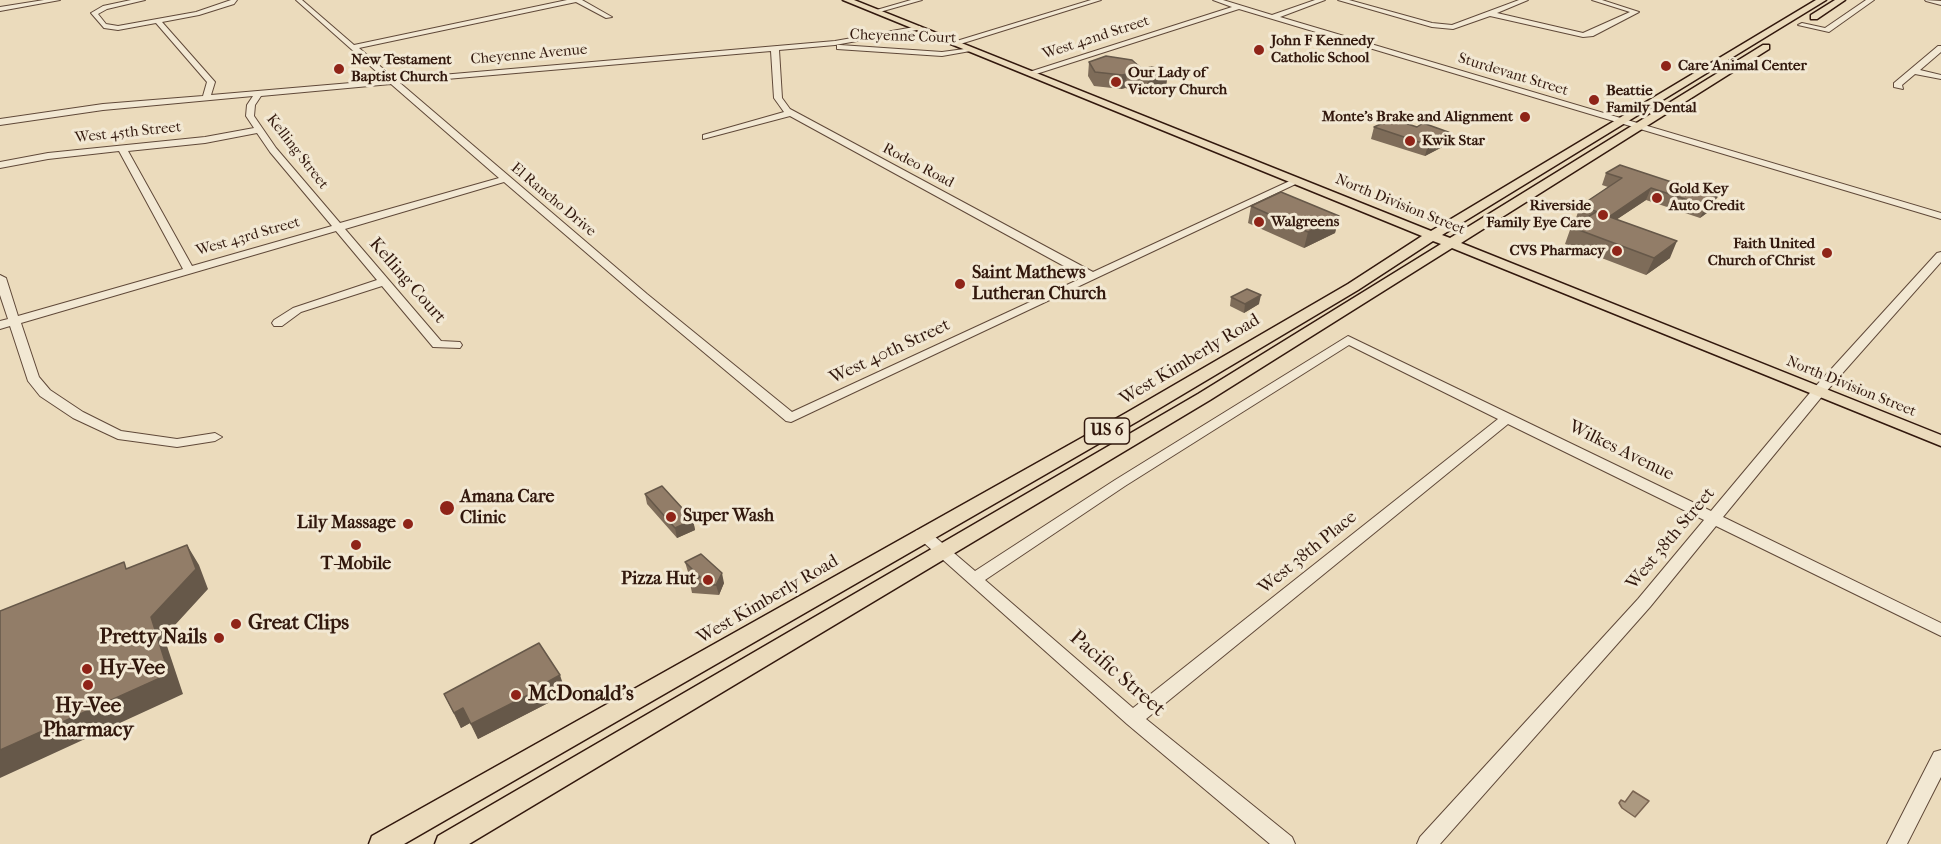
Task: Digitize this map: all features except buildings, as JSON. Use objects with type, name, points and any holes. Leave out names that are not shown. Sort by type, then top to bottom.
[{"type":"main road","name":"North Division Street","points":[[847,0],[1941,441]]},
{"type":"main road","name":"West Kimberly Road","points":[[381,844],[922,534],[1132,417],[1353,287],[1431,236],[1822,0]]},
{"type":"main road","name":"West Kimberly Road","points":[[447,844],[1204,397],[1841,0]]},
{"type":"street","points":[[0,9],[57,0]]},
{"type":"street","points":[[142,0],[105,7],[94,13],[104,26],[110,28],[159,22],[219,8],[234,0]]},
{"type":"street","points":[[354,47],[577,0],[608,17]]},
{"type":"street","points":[[876,11],[919,0]]},
{"type":"street","points":[[954,42],[1098,0]]},
{"type":"street","name":"Sturdevant Street","points":[[1216,0],[1941,216]]},
{"type":"street","points":[[1272,17],[1322,0]]},
{"type":"street","points":[[1341,0],[1441,27],[1466,25],[1525,0]]},
{"type":"street","points":[[1492,14],[1583,35],[1636,12],[1595,0]]},
{"type":"street","points":[[1802,25],[1826,30],[1871,0]]},
{"type":"street","points":[[1928,0],[1941,3]]},
{"type":"street","name":"El Rancho Drive","points":[[301,1],[505,179],[791,418]]},
{"type":"street","name":"West 42nd Street","points":[[1030,73],[1238,7]]},
{"type":"street","points":[[159,22],[211,82],[206,98]]},
{"type":"street","name":"Cheyenne Avenue","points":[[0,122],[61,112],[206,98],[835,43],[917,28]]},
{"type":"street","name":"Cheyenne Court","points":[[835,43],[843,49],[854,50],[942,54],[972,50]]},
{"type":"street","points":[[706,137],[791,113],[778,98],[775,48]]},
{"type":"street","points":[[1900,87],[1897,85],[1941,48]]},
{"type":"street","points":[[1913,71],[1941,77]]},
{"type":"street","name":"Kelling Street","points":[[259,93],[249,110],[259,130],[338,227]]},
{"type":"street","name":"Rodeo Road","points":[[791,113],[1093,277]]},
{"type":"street","name":"West 45th Street","points":[[0,165],[48,156],[205,140],[259,130]]},
{"type":"street","points":[[122,148],[189,270]]},
{"type":"street","name":"West 43rd Street","points":[[0,325],[505,179]]},
{"type":"street","name":"West 40th Street","points":[[791,418],[1297,181]]},
{"type":"street","name":"Kelling Court","points":[[338,227],[437,344],[456,345]]},
{"type":"street","name":"West 38th Street","points":[[1427,844],[1644,603],[1819,392],[1941,255]]},
{"type":"street","points":[[0,278],[33,378],[45,393],[78,415],[118,435],[177,443],[215,437]]},
{"type":"street","points":[[279,323],[297,310],[384,282]]},
{"type":"street","name":"Wilkes Avenue","points":[[975,579],[1120,483],[1348,340],[1941,630]]},
{"type":"street","name":"West 38th Place","points":[[1133,719],[1507,418]]},
{"type":"street","name":"Pacific Street","points":[[922,534],[1133,719],[1285,844]]},
{"type":"street","points":[[1897,844],[1941,758]]},
{"type":"shaded area","points":[[1633,791],[1649,801],[1635,817],[1619,803],[1621,800],[1625,802]]},
{"type":"place","name":"John F Kennedy Catholic School","points":[[1259,50]]},
{"type":"place","name":"Care Animal Center","points":[[1666,66]]},
{"type":"place","name":"New Testament Baptist Church","points":[[339,69]]},
{"type":"place","name":"Our Lady of Victory Church","points":[[1116,82]]},
{"type":"place","name":"Beattie Family Dental","points":[[1594,100]]},
{"type":"place","name":"Monte's Brake and Alignment","points":[[1525,117]]},
{"type":"place","name":"Kwik Star","points":[[1410,141]]},
{"type":"place","name":"Gold Key Auto Credit","points":[[1657,198]]},
{"type":"place","name":"Riverside Family Eye Care","points":[[1603,215]]},
{"type":"place","name":"Walgreens","points":[[1259,222]]},
{"type":"place","name":"CVS Pharmacy","points":[[1617,251]]},
{"type":"place","name":"Faith United Church of Christ","points":[[1827,253]]},
{"type":"place","name":"Saint Mathews Lutheran Church","points":[[960,284]]},
{"type":"place","name":"Amana Care Clinic","points":[[447,508]]},
{"type":"place","name":"Super Wash","points":[[671,517]]},
{"type":"place","name":"Lily Massage","points":[[408,524]]},
{"type":"place","name":"T-Mobile","points":[[356,545]]},
{"type":"place","name":"Pizza Hut","points":[[708,580]]},
{"type":"place","name":"Great Clips","points":[[236,624]]},
{"type":"place","name":"Pretty Nails","points":[[219,638]]},
{"type":"place","name":"Hy-Vee","points":[[87,669]]},
{"type":"place","name":"Hy-Vee Pharmacy","points":[[88,685]]},
{"type":"place","name":"McDonald's","points":[[516,695]]}]
